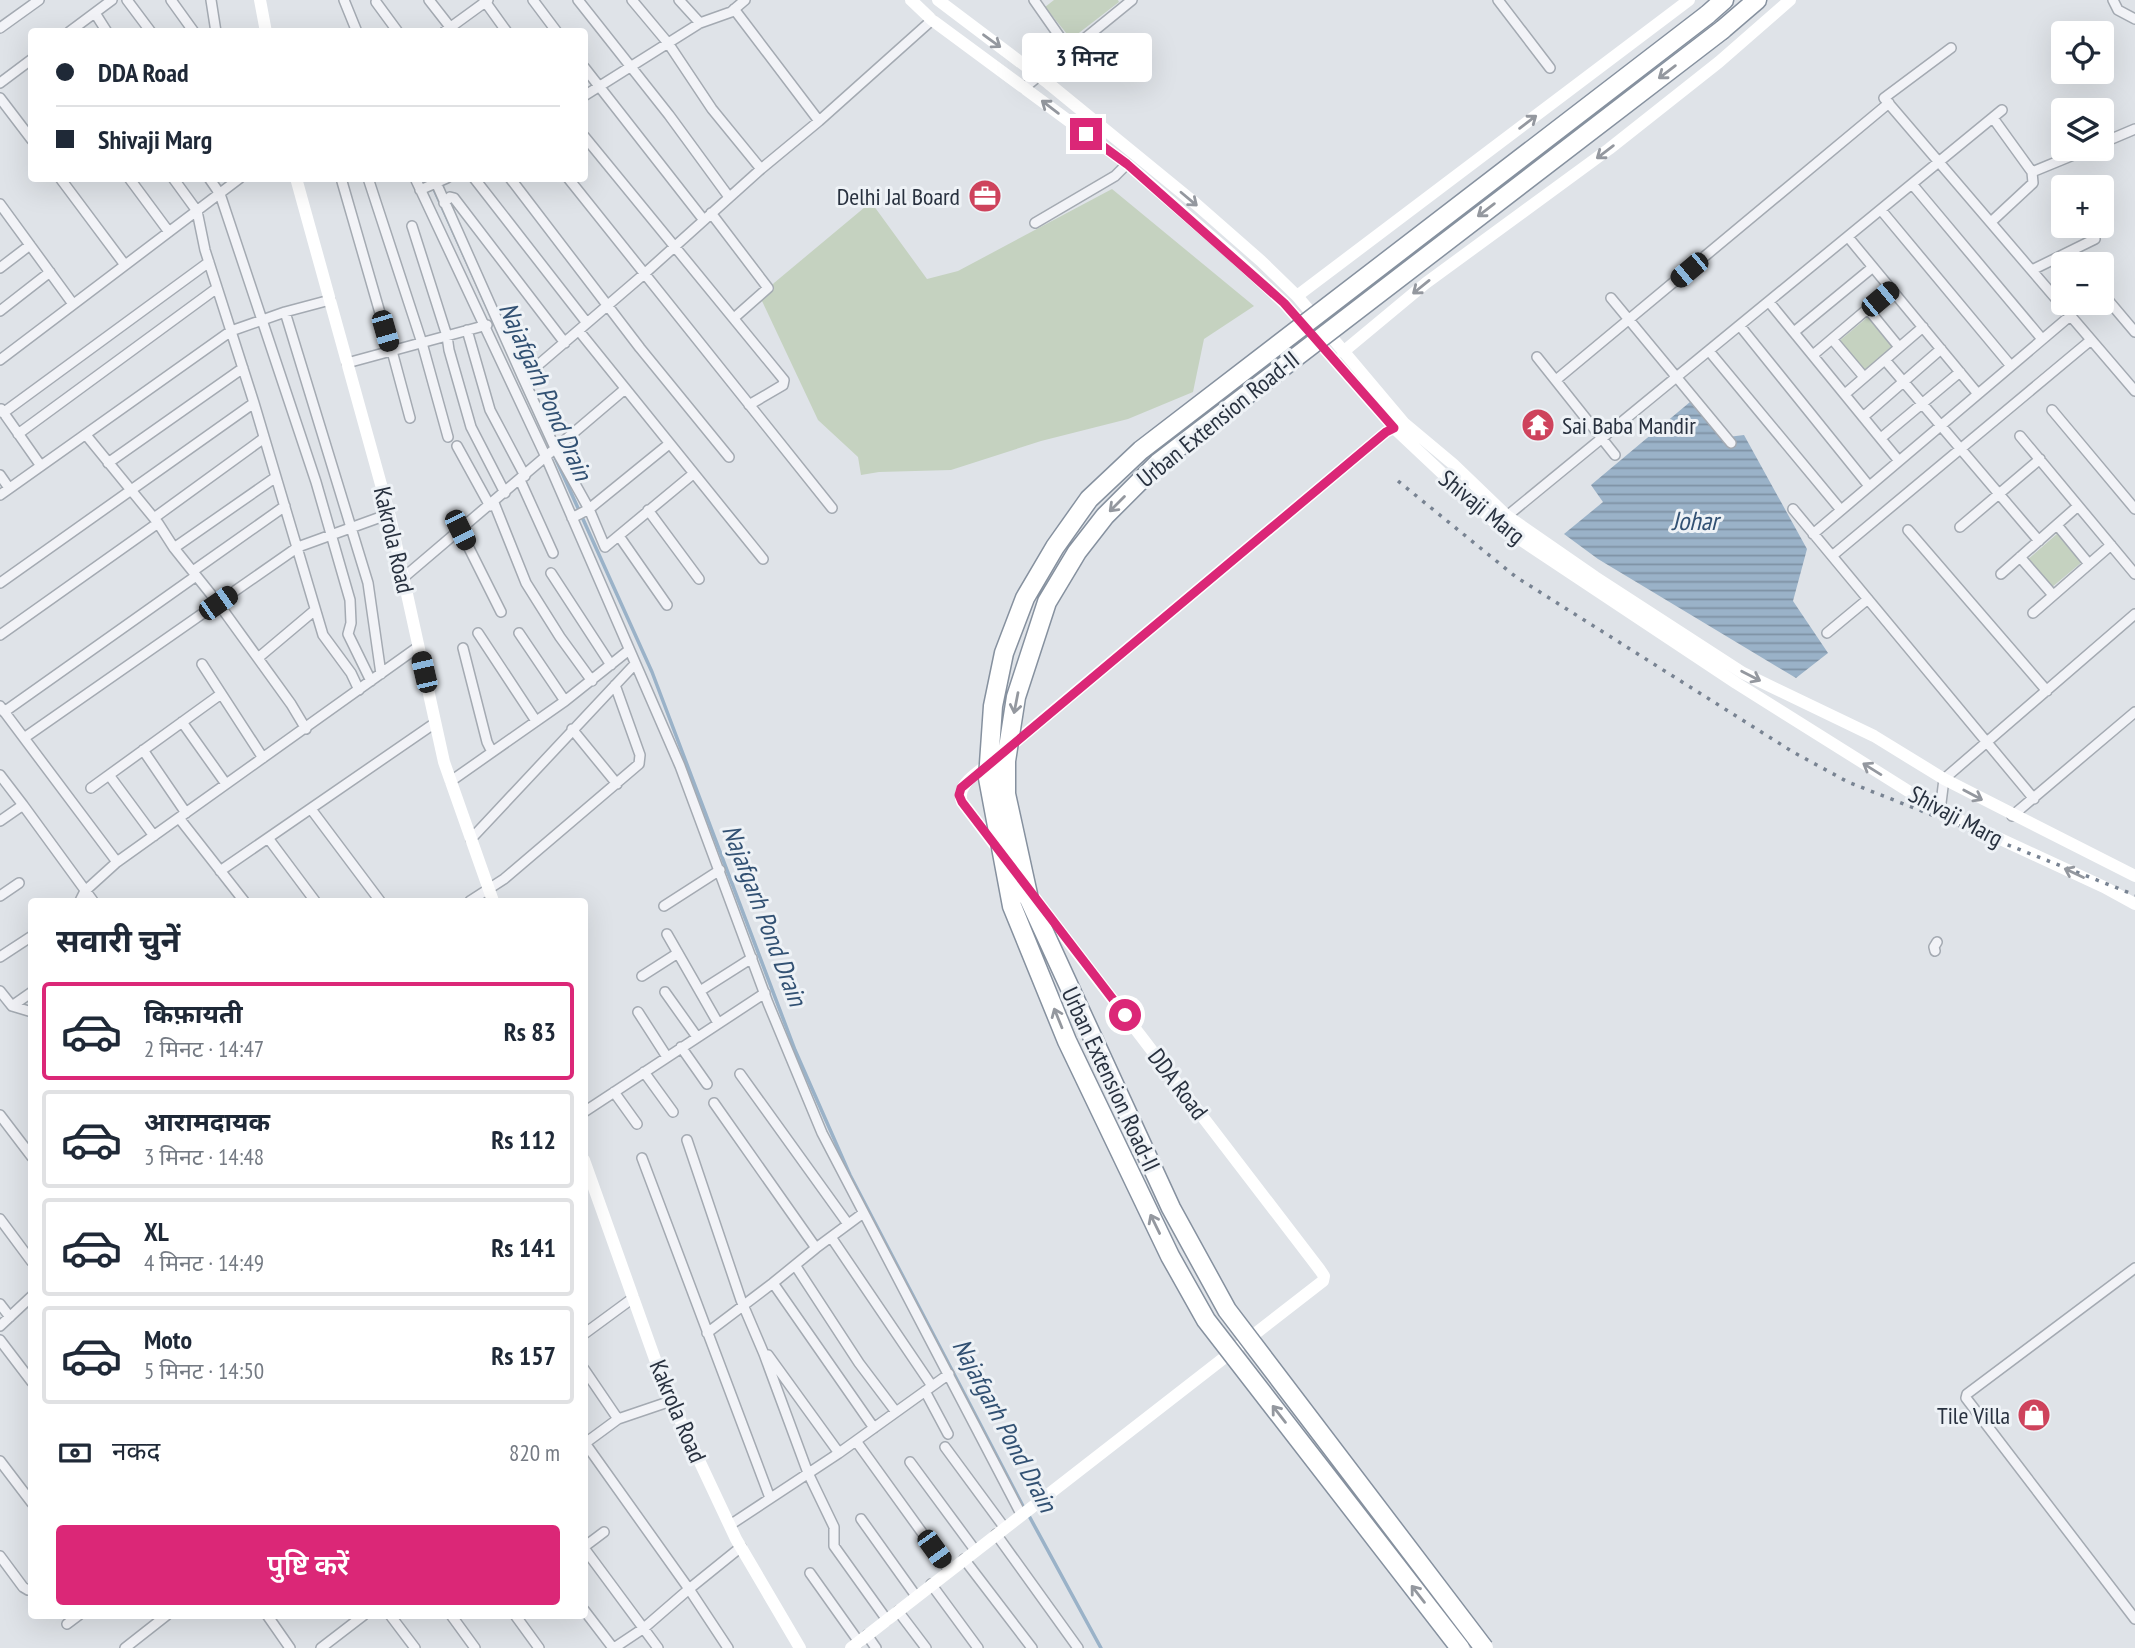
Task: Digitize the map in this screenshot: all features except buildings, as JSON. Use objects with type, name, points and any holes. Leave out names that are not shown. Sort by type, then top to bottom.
[{"type":"highway","name":"Urban Extension Road-II","points":[[1460,1648],[1206,1320],[1170,1256],[1067,1041],[1012,906],[988,778],[993,706],[1004,653],[1025,598],[1055,547],[1089,499],[1141,450],[1724,0]]},
{"type":"highway","name":"Urban Extension Road-II","points":[[1484,1648],[1227,1310],[1171,1208],[1030,899],[1006,794],[1006,761],[1016,697],[1047,602],[1077,552],[1105,516],[1158,463],[1722,30],[1756,0]]},
{"type":"street","points":[[0,28],[39,0]]},
{"type":"street","points":[[74,28],[112,0]]},
{"type":"street","points":[[127,0],[148,28]]},
{"type":"street","points":[[171,0],[191,28]]},
{"type":"street","points":[[211,0],[215,28]]},
{"type":"street","points":[[260,0],[265,28]]},
{"type":"street","points":[[344,0],[355,28]]},
{"type":"street","points":[[429,0],[449,28]]},
{"type":"street","points":[[533,0],[554,28]]},
{"type":"street","points":[[578,0],[729,197]]},
{"type":"street","points":[[632,0],[668,43],[712,109],[761,169]]},
{"type":"street","points":[[679,0],[700,23]]},
{"type":"street","points":[[588,94],[700,23],[716,19],[745,0]]},
{"type":"street","name":"Shivaji Marg","points":[[911,0],[932,20],[1127,164],[1284,303],[1391,429],[1494,523],[1940,811],[2135,904]]},
{"type":"street","name":"Shivaji Marg","points":[[938,0],[1038,75],[1196,204],[1261,261],[1297,296],[1404,424],[1453,464],[1507,516],[1595,577],[1744,673],[1874,736],[2012,816],[2135,876]]},
{"type":"street","points":[[1034,0],[1062,40],[1066,52]]},
{"type":"street","points":[[1024,88],[1132,0]]},
{"type":"street","points":[[1498,0],[1550,68]]},
{"type":"street","points":[[1297,296],[1689,0]]},
{"type":"street","points":[[1343,352],[1426,283],[1629,133],[1719,62],[1790,0]]},
{"type":"street","points":[[2113,0],[2120,12],[2135,18]]},
{"type":"street","points":[[452,28],[486,1],[504,28]]},
{"type":"street","points":[[376,2],[395,28]]},
{"type":"street","points":[[734,9],[819,121]]},
{"type":"street","points":[[94,13],[104,28]]},
{"type":"street","points":[[523,378],[932,20]]},
{"type":"street","points":[[1951,48],[1884,98],[2135,391]]},
{"type":"street","points":[[0,83],[28,63]]},
{"type":"street","points":[[588,72],[768,288],[734,318]]},
{"type":"street","points":[[0,98],[28,135]]},
{"type":"street","points":[[1556,380],[1889,103]]},
{"type":"street","points":[[1507,516],[2002,110]]},
{"type":"street","points":[[1991,222],[2034,183],[2032,172],[1993,118]]},
{"type":"street","points":[[2114,138],[2135,129]]},
{"type":"street","points":[[588,141],[785,382],[748,405]]},
{"type":"street","points":[[2032,172],[2059,161]]},
{"type":"street","points":[[1035,223],[1115,176],[1127,164]]},
{"type":"street","points":[[64,182],[125,265]]},
{"type":"street","points":[[132,182],[169,232]]},
{"type":"street","points":[[176,182],[197,211],[209,262],[323,635],[351,673],[359,690]]},
{"type":"street","points":[[212,182],[220,194],[316,482],[350,600],[351,623],[348,634],[371,681]]},
{"type":"street","points":[[0,360],[235,182]]},
{"type":"street","name":"Kakrola Road","points":[[297,182],[389,514],[435,723],[451,781],[491,895]]},
{"type":"street","points":[[342,182],[410,418]]},
{"type":"street","points":[[369,182],[422,343],[448,437]]},
{"type":"street","points":[[477,182],[587,323]]},
{"type":"street","points":[[513,182],[640,348],[729,457]]},
{"type":"street","points":[[571,182],[832,508]]},
{"type":"street","points":[[1912,184],[2042,340]]},
{"type":"street","points":[[430,186],[444,202],[491,323],[523,378],[550,451],[580,514],[605,547],[693,474]]},
{"type":"street","points":[[430,186],[580,514],[629,650],[680,766],[765,993],[817,1121],[862,1214],[1025,1511]]},
{"type":"street","points":[[444,202],[450,197],[454,198],[565,343]]},
{"type":"street","points":[[2,209],[73,304]]},
{"type":"street","points":[[1881,210],[2011,366]]},
{"type":"street","points":[[412,226],[447,336],[471,427],[505,493]]},
{"type":"street","points":[[1848,237],[1978,394]]},
{"type":"street","points":[[2032,270],[2095,239]]},
{"type":"street","points":[[0,268],[30,245]]},
{"type":"street","points":[[41,466],[2,410],[209,262]]},
{"type":"street","points":[[1794,332],[1873,267]]},
{"type":"street","points":[[0,312],[50,272]]},
{"type":"street","points":[[18,434],[217,288]]},
{"type":"street","points":[[1813,355],[1891,289]]},
{"type":"street","points":[[1611,298],[1731,443]]},
{"type":"street","points":[[0,495],[231,331],[330,300]]},
{"type":"street","points":[[1769,302],[1899,461]]},
{"type":"street","points":[[2114,307],[2135,332]]},
{"type":"street","points":[[1868,309],[1899,347]]},
{"type":"street","points":[[285,312],[368,583],[381,674]]},
{"type":"street","points":[[1813,534],[2070,316]]},
{"type":"street","points":[[347,363],[491,323]]},
{"type":"street","points":[[1740,326],[1870,486]]},
{"type":"street","points":[[1845,394],[1923,327]]},
{"type":"street","points":[[467,330],[491,410],[523,478],[553,553]]},
{"type":"street","points":[[579,331],[762,559]]},
{"type":"street","points":[[1832,339],[1864,377]]},
{"type":"street","points":[[1832,556],[2091,340]]},
{"type":"street","points":[[1863,417],[1941,349]]},
{"type":"street","points":[[1709,351],[1841,510]]},
{"type":"street","points":[[1537,357],[1615,455]]},
{"type":"street","points":[[1885,360],[2039,541]]},
{"type":"street","points":[[108,463],[243,368]]},
{"type":"street","points":[[1881,438],[1960,372]]},
{"type":"street","points":[[2126,380],[2135,372]]},
{"type":"street","points":[[403,578],[625,389]]},
{"type":"street","points":[[0,583],[254,403]]},
{"type":"street","points":[[2052,410],[2135,509]]},
{"type":"street","name":"DDA Road","points":[[859,1642],[1323,1281],[1324,1276],[959,795],[961,788],[1391,429]]},
{"type":"street","points":[[86,435],[218,603],[306,729]]},
{"type":"street","points":[[2020,436],[2135,574]]},
{"type":"street","points":[[0,635],[264,438]]},
{"type":"street","points":[[580,514],[669,444]]},
{"type":"street","points":[[457,446],[492,504],[526,583],[592,681]]},
{"type":"street","points":[[1960,527],[2040,460]]},
{"type":"street","points":[[0,475],[9,488]]},
{"type":"street","points":[[174,548],[276,477]]},
{"type":"street","points":[[117,862],[2,709],[285,506]]},
{"type":"street","points":[[2001,574],[2078,506]]},
{"type":"street","points":[[1793,509],[2034,799]]},
{"type":"street","points":[[648,510],[699,579]]},
{"type":"street","points":[[24,738],[298,547],[389,514]]},
{"type":"street","points":[[2057,525],[2089,564]]},
{"type":"street","points":[[460,530],[502,612]]},
{"type":"street","points":[[1908,530],[2047,691]]},
{"type":"street","points":[[619,536],[667,605]]},
{"type":"street","points":[[2033,612],[2111,545]]},
{"type":"street","points":[[2020,557],[2053,595]]},
{"type":"street","points":[[551,573],[611,665]]},
{"type":"street","points":[[1827,633],[1868,599]]},
{"type":"street","points":[[258,658],[315,610]]},
{"type":"street","points":[[1940,811],[1944,779],[2135,614]]},
{"type":"street","points":[[478,634],[537,721]]},
{"type":"street","points":[[519,634],[565,701]]},
{"type":"street","points":[[82,898],[85,891],[117,862],[418,647]]},
{"type":"street","points":[[463,648],[487,742],[492,752]]},
{"type":"street","points":[[451,781],[565,701],[629,650]]},
{"type":"street","points":[[202,664],[263,758]]},
{"type":"street","points":[[471,839],[635,664]]},
{"type":"street","points":[[491,895],[504,879],[617,784],[641,760],[615,685]]},
{"type":"street","points":[[91,788],[221,694]]},
{"type":"street","points":[[2012,816],[2135,712]]},
{"type":"street","points":[[182,722],[226,784]]},
{"type":"street","points":[[220,871],[435,723]]},
{"type":"street","points":[[572,729],[617,784]]},
{"type":"street","points":[[144,750],[183,815],[242,898]]},
{"type":"street","points":[[0,775],[91,898]]},
{"type":"street","points":[[109,775],[154,836]]},
{"type":"street","points":[[0,821],[23,805]]},
{"type":"street","points":[[311,809],[378,898]]},
{"type":"street","points":[[268,838],[314,898]]},
{"type":"street","points":[[664,906],[720,870]]},
{"type":"street","points":[[0,896],[19,883]]},
{"type":"street","points":[[667,933],[718,1023]]},
{"type":"street","points":[[0,957],[28,939]]},
{"type":"street","points":[[642,975],[678,953]]},
{"type":"street","points":[[700,991],[752,958]]},
{"type":"street","points":[[0,991],[12,1006],[28,1011]]},
{"type":"street","points":[[665,992],[697,1037]]},
{"type":"street","points":[[588,1109],[765,993]]},
{"type":"street","points":[[12,1006],[28,995]]},
{"type":"street","points":[[638,1012],[667,1057]]},
{"type":"street","points":[[681,1047],[707,1084]]},
{"type":"street","points":[[644,1072],[673,1112]]},
{"type":"street","points":[[740,1074],[848,1224]]},
{"type":"street","points":[[614,1092],[638,1124]]},
{"type":"street","points":[[715,1103],[816,1248]]},
{"type":"street","points":[[1,1120],[28,1152]]},
{"type":"street","points":[[687,1140],[744,1306],[808,1473],[834,1527],[834,1546],[887,1620]]},
{"type":"street","points":[[642,1158],[770,1499]]},
{"type":"street","name":"Kakrola Road","points":[[590,1193],[671,1401],[741,1547],[800,1648]]},
{"type":"street","points":[[707,1333],[862,1214]]},
{"type":"street","points":[[0,1219],[28,1257]]},
{"type":"street","points":[[831,1237],[929,1388],[948,1434]]},
{"type":"street","points":[[795,1265],[859,1363],[896,1412]]},
{"type":"street","points":[[2135,1268],[1967,1394],[1966,1398],[2135,1619]]},
{"type":"street","points":[[773,1283],[874,1428]]},
{"type":"street","points":[[588,1331],[633,1298]]},
{"type":"street","points":[[0,1326],[28,1300]]},
{"type":"street","points":[[0,1304],[10,1317]]},
{"type":"street","points":[[0,1340],[28,1377]]},
{"type":"street","points":[[759,1342],[839,1452]]},
{"type":"street","points":[[730,1525],[856,1441],[949,1374]]},
{"type":"street","points":[[588,1376],[618,1419]]},
{"type":"street","points":[[588,1441],[618,1419],[671,1401]]},
{"type":"street","points":[[856,1441],[949,1570]]},
{"type":"street","points":[[588,1447],[728,1648]]},
{"type":"street","points":[[945,1447],[1078,1648]]},
{"type":"street","points":[[0,1461],[28,1498]]},
{"type":"street","points":[[910,1462],[975,1550]]},
{"type":"street","points":[[861,1519],[916,1596]]},
{"type":"street","points":[[588,1545],[604,1532]]},
{"type":"street","points":[[588,1615],[613,1648],[644,1628],[741,1547]]},
{"type":"street","points":[[588,1553],[659,1648]]},
{"type":"street","points":[[0,1556],[28,1590]]},
{"type":"street","points":[[964,1559],[1032,1648]]},
{"type":"street","points":[[810,1573],[859,1642],[876,1648]]},
{"type":"street","points":[[931,1584],[978,1648]]},
{"type":"street","points":[[898,1611],[926,1648]]},
{"type":"street","points":[[67,1624],[74,1619]]},
{"type":"street","points":[[125,1648],[162,1619]]},
{"type":"street","points":[[270,1619],[290,1648]]},
{"type":"street","points":[[321,1648],[357,1619]]},
{"type":"street","points":[[393,1619],[415,1648]]},
{"type":"street","points":[[454,1619],[475,1648]]},
{"type":"street","points":[[518,1619],[540,1648]]},
{"type":"green space","points":[[1054,0],[1119,2],[1071,39],[1045,7]]},
{"type":"green space","points":[[1112,189],[1254,306],[1204,339],[1193,392],[1128,419],[1041,441],[951,470],[861,475],[858,457],[818,420],[761,299],[774,283],[871,202],[927,279],[958,271]]},
{"type":"green space","points":[[1869,316],[1896,347],[1864,374],[1838,342]]},
{"type":"green space","points":[[2058,533],[2082,562],[2051,588],[2027,560]]},
{"type":"water","name":"Johar","points":[[1690,402],[1720,438],[1744,435],[1807,549],[1793,601],[1828,653],[1796,678],[1598,559],[1564,534],[1603,502],[1591,485]]},
{"type":"waterway","name":"Najafgarh Pond Drain","points":[[431,182],[652,672],[795,1050],[850,1175],[1024,1508]]},
{"type":"waterway","name":"Najafgarh Pond Drain","points":[[1028,1514],[1101,1648]]},
{"type":"railway","points":[[1398,481],[1516,577],[1793,752],[1848,782],[2135,895]]},
{"type":"place","name":"Delhi Jal Board","points":[[985,196]]},
{"type":"place","name":"Sai Baba Mandir","points":[[1538,425]]},
{"type":"place","name":"Tile Villa","points":[[2034,1415]]},
{"type":"route","points":[[1086,134],[1127,164],[1284,303],[1394,428],[961,788],[959,795],[962,802],[1125,1015]]}]
